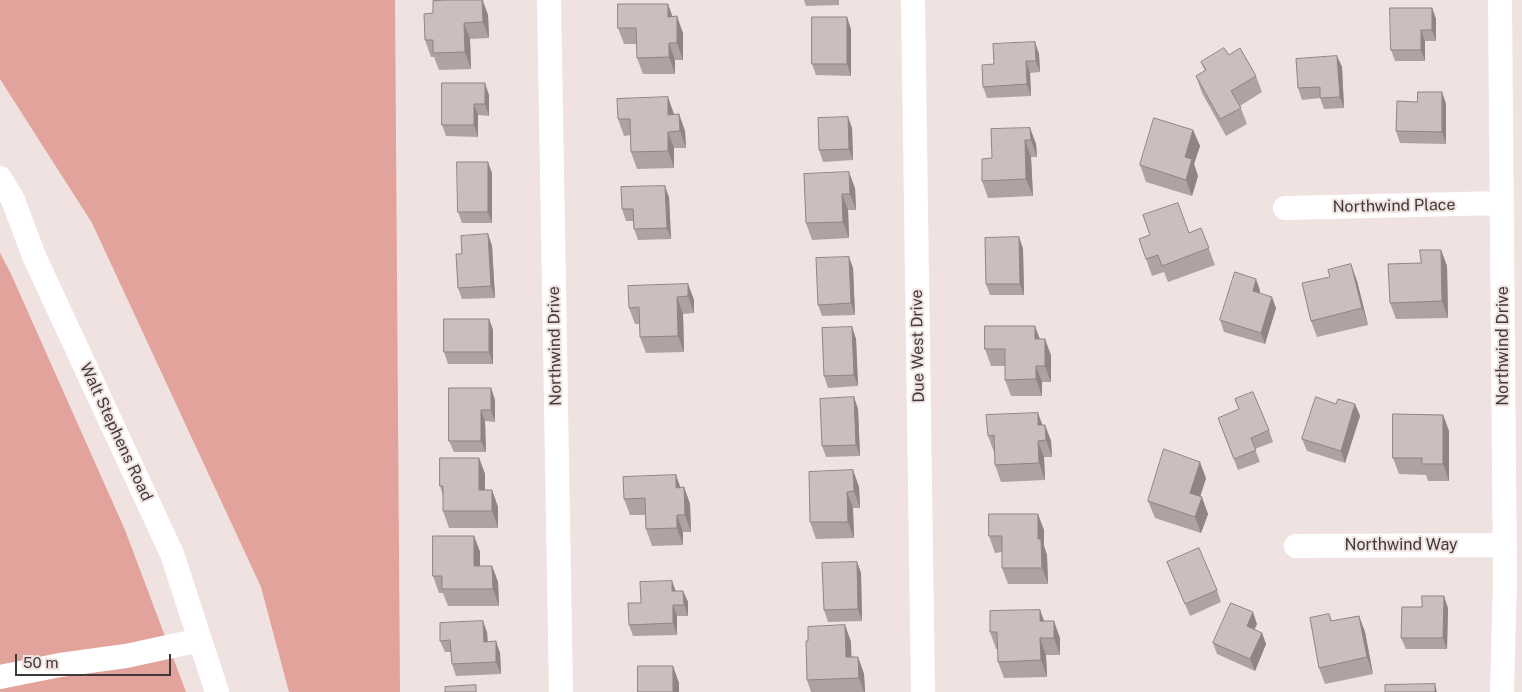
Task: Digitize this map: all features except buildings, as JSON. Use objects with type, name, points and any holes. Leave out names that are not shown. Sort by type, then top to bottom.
[{"type":"street","name":"Northwind Drive","points":[[549,0],[561,692]]},
{"type":"street","name":"Due West Drive","points":[[913,0],[923,692]]},
{"type":"street","name":"Northwind Drive","points":[[1500,0],[1505,544],[1502,692]]},
{"type":"street","name":"Walt Stephens Road","points":[[0,178],[13,200],[34,256],[172,554],[216,692]]},
{"type":"street","name":"Northwind Place","points":[[1285,208],[1502,203]]},
{"type":"street","name":"Northwind Way","points":[[1296,546],[1505,544]]},
{"type":"street","points":[[0,677],[60,665],[126,656],[200,640]]},
{"type":"shaded area","points":[[0,0],[395,0],[400,692],[289,692],[261,587],[92,223],[0,79]]},
{"type":"shaded area","points":[[0,253],[125,530],[186,692],[0,692]]}]
